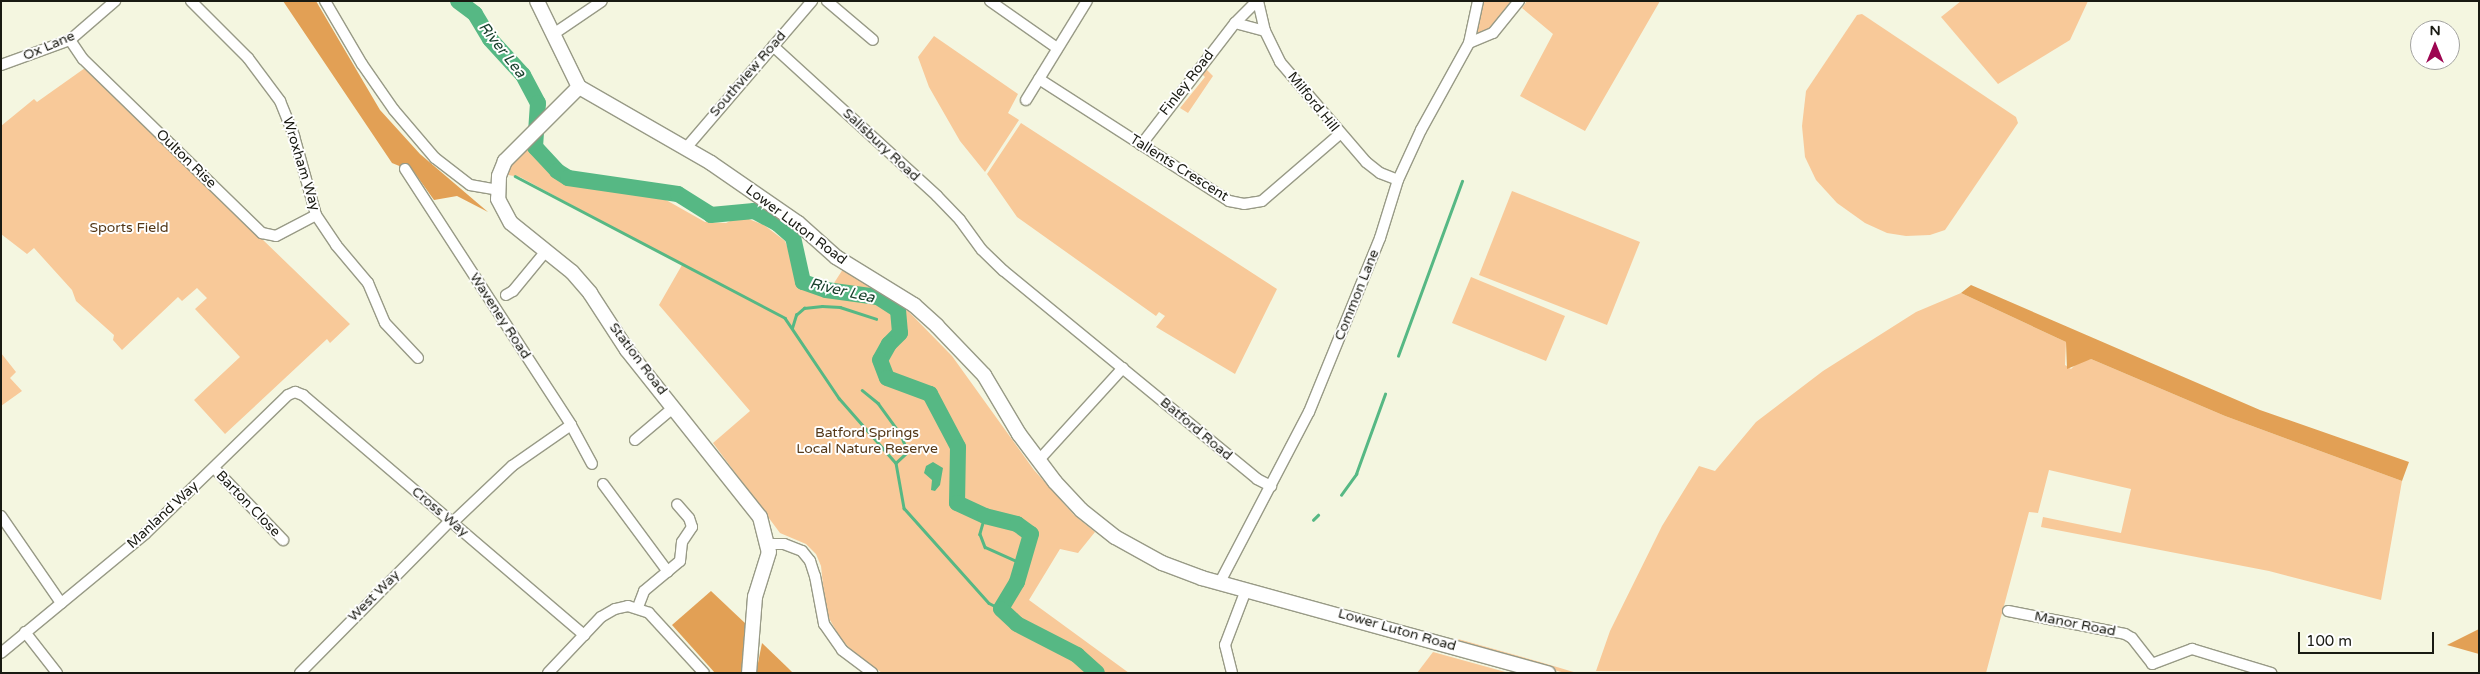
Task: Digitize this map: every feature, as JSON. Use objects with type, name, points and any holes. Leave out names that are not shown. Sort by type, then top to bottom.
[{"type":"main road","name":"Lower Luton Road","points":[[537,1],[579,87],[594,98],[686,148],[791,218],[836,257],[914,305],[984,375],[1038,461],[1081,510],[1115,537],[1162,563],[1220,582],[1339,613],[1548,673]]},
{"type":"main road","name":"Station Road","points":[[579,87],[505,162],[499,176],[498,190],[504,216],[546,251],[590,293],[627,350],[760,517],[768,544],[768,560],[755,597],[749,673]]},
{"type":"street","name":"Ox Lane","points":[[1,65],[70,40],[116,1]]},
{"type":"street","name":"Wroxham Way","points":[[191,1],[248,58],[280,101],[294,136],[316,215],[336,245],[368,283],[384,323],[418,358]]},
{"type":"street","points":[[325,1],[362,64],[394,110],[434,158],[470,185],[498,190]]},
{"type":"street","points":[[552,35],[602,1]]},
{"type":"street","name":"Southview Road","points":[[686,148],[812,1]]},
{"type":"street","points":[[826,1],[872,40]]},
{"type":"street","points":[[990,1],[1057,48]]},
{"type":"street","points":[[1026,100],[1087,1]]},
{"type":"street","name":"Finley Road","points":[[1141,145],[1235,23],[1257,1]]},
{"type":"street","name":"Milford Hill","points":[[1257,1],[1265,31],[1280,62],[1340,134],[1374,168],[1398,180]]},
{"type":"street","name":"Common Lane","points":[[1220,582],[1298,438],[1380,238],[1398,180],[1421,130],[1469,43],[1478,1]]},
{"type":"street","points":[[1469,43],[1493,33],[1519,1]]},
{"type":"street","points":[[1235,23],[1265,31]]},
{"type":"street","name":"Oulton Rise","points":[[70,40],[83,59],[262,233],[276,236],[316,215]]},
{"type":"street","name":"Salisbury Road","points":[[773,46],[937,196],[960,220],[982,250],[1034,294]]},
{"type":"street","name":"Tallents Crescent","points":[[1039,79],[1229,202],[1244,204],[1262,201],[1340,134]]},
{"type":"street","name":"Waveney Road","points":[[405,169],[571,425],[592,464]]},
{"type":"street","points":[[506,295],[514,292],[546,251]]},
{"type":"street","name":"Batford Road","points":[[1034,294],[1257,479],[1271,486]]},
{"type":"street","points":[[1038,461],[1123,368]]},
{"type":"street","name":"Manland Way","points":[[1,653],[145,534],[288,395],[296,392]]},
{"type":"street","name":"Cross Way","points":[[296,392],[584,634]]},
{"type":"street","points":[[635,440],[674,407]]},
{"type":"street","name":"West Way","points":[[300,673],[451,522],[517,461],[571,425]]},
{"type":"street","name":"Barton Close","points":[[214,468],[283,540]]},
{"type":"street","points":[[603,484],[668,572]]},
{"type":"street","points":[[638,607],[644,591],[680,562],[682,542],[692,527],[689,518],[677,504]]},
{"type":"street","points":[[1,516],[61,603]]},
{"type":"street","points":[[768,544],[784,544],[802,551],[810,561],[815,576],[824,624],[842,650],[872,673]]},
{"type":"street","points":[[1232,673],[1225,645],[1246,590]]},
{"type":"street","points":[[548,673],[584,634],[608,612],[621,607],[638,607],[649,613],[704,673]]},
{"type":"street","name":"Manor Road","points":[[2008,611],[2125,634],[2132,638],[2150,668],[2192,649],[2271,673]]},
{"type":"street","points":[[25,632],[57,673]]},
{"type":"green space","points":[[1482,1],[1514,1],[1490,32],[1475,36]]},
{"type":"green space","points":[[1527,1],[1660,1],[1585,131],[1520,96],[1553,34],[1522,8]]},
{"type":"green space","points":[[1961,1],[2088,1],[2070,40],[1998,84],[1941,17]]},
{"type":"green space","points":[[1862,14],[2016,117],[2018,123],[1945,230],[1930,235],[1906,236],[1887,233],[1865,223],[1837,203],[1816,180],[1805,157],[1802,126],[1806,91],[1857,15]]},
{"type":"green space","points":[[934,36],[1018,94],[1008,113],[1019,120],[985,172],[960,141],[929,87],[918,57]]},
{"type":"green space","name":"Sports Field","points":[[85,68],[350,324],[330,343],[327,339],[225,434],[194,400],[240,357],[195,309],[207,298],[197,288],[182,301],[178,297],[122,350],[113,340],[114,335],[76,301],[72,290],[34,248],[27,254],[1,234],[1,126],[34,99],[37,102]]},
{"type":"green space","points":[[1206,69],[1213,76],[1188,113],[1180,108],[1205,77],[1202,74]]},
{"type":"green space","points":[[1021,123],[1277,289],[1235,374],[1156,327],[1165,316],[1159,312],[1156,316],[1017,217],[987,174]]},
{"type":"green space","name":"Batford Springs Local Nature Reserve","points":[[530,144],[549,169],[570,181],[590,182],[659,196],[705,222],[726,223],[741,216],[764,225],[785,241],[799,277],[827,294],[843,269],[909,312],[952,356],[1034,470],[1074,515],[1095,532],[1078,553],[1060,549],[1029,600],[1129,673],[882,673],[855,653],[842,641],[826,613],[821,566],[816,554],[806,544],[780,533],[713,443],[750,411],[659,305],[682,265],[520,177],[508,175],[511,163]]},
{"type":"green space","points":[[1512,191],[1640,242],[1607,325],[1479,275]]},
{"type":"green space","points":[[1471,277],[1565,316],[1546,361],[1452,323]]},
{"type":"green space","points":[[1961,293],[2066,342],[2065,365],[2071,369],[2079,361],[2091,359],[2225,416],[2402,481],[2381,600],[2269,571],[2041,527],[2043,517],[2121,533],[2131,489],[2049,470],[2038,513],[2029,512],[1986,673],[1596,671],[1610,631],[1662,526],[1699,466],[1715,471],[1756,422],[1823,371],[1916,312]]},
{"type":"green space","points":[[1,353],[16,372],[10,378],[22,391],[1,406]]},
{"type":"green space","points":[[1458,639],[1577,673],[1565,673],[1463,645]]},
{"type":"green space","points":[[1433,652],[1509,673],[1417,673]]},
{"type":"shaded area","points":[[283,1],[316,1],[380,110],[420,154],[488,212],[457,196],[434,200],[414,172],[392,163]]},
{"type":"shaded area","points":[[1971,285],[2260,410],[2409,462],[2402,481],[2225,416],[2091,359],[2067,369],[2066,342],[1961,293]]},
{"type":"shaded area","points":[[933,462],[943,468],[940,485],[935,491],[931,490],[932,480],[924,473],[926,466]]},
{"type":"shaded area","points":[[711,591],[746,624],[743,673],[715,673],[672,625]]},
{"type":"shaded area","points":[[2479,629],[2479,654],[2447,645]]},
{"type":"shaded area","points":[[762,643],[788,668],[793,673],[756,673]]},
{"type":"waterway","name":"River Lea","points":[[458,1],[475,14],[490,39],[523,75],[538,103],[535,147],[557,171],[568,178],[678,194],[711,215],[754,211],[778,224],[793,237],[803,282],[826,290],[878,297],[898,310],[900,333],[889,344],[880,360],[887,378],[930,394],[958,447],[957,503],[985,516],[1017,524],[1031,534],[1017,582],[1001,609],[1017,624],[1077,655],[1097,673]]},
{"type":"waterway","points":[[515,176],[785,318],[839,398],[896,463],[904,508],[989,603],[1001,609]]},
{"type":"waterway","points":[[1398,356],[1462,181]]},
{"type":"waterway","points":[[792,328],[796,315],[804,308],[822,306],[840,307],[876,319]]},
{"type":"waterway","points":[[862,390],[878,403],[901,435],[908,452],[896,463]]},
{"type":"waterway","points":[[1341,495],[1356,474],[1385,394]]},
{"type":"waterway","points":[[1313,520],[1318,515]]},
{"type":"waterway","points":[[985,516],[980,534],[985,547],[1023,564]]}]
